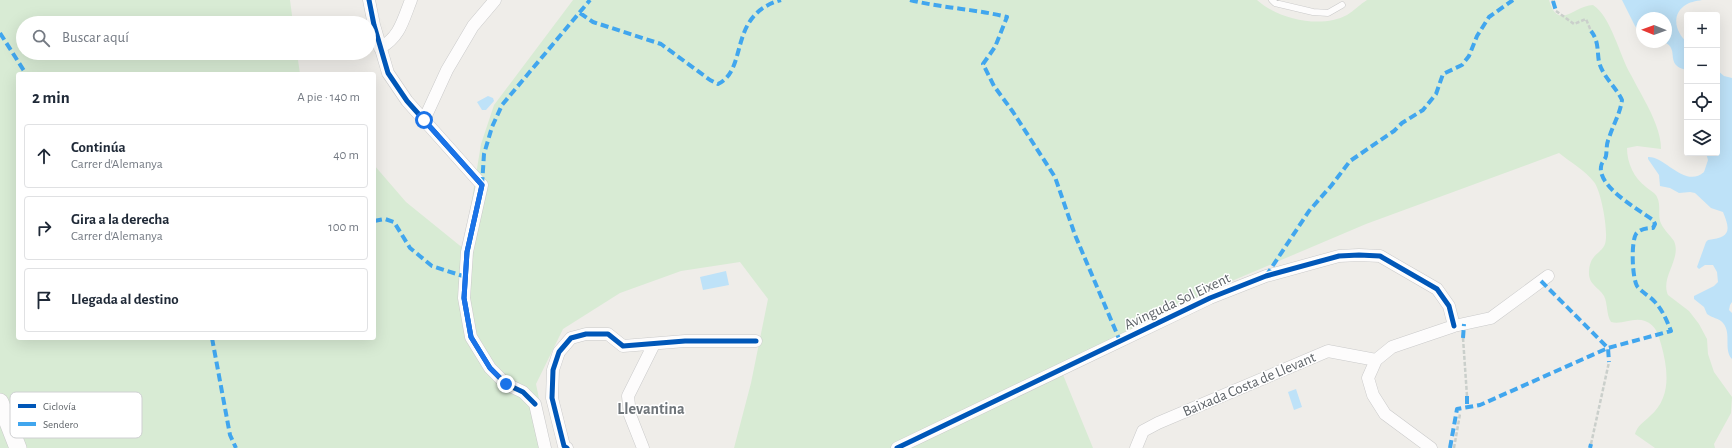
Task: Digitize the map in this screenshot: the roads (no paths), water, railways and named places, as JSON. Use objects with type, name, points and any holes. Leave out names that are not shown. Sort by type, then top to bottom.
[{"type":"main road","points":[[0,402],[10,428]]},
{"type":"main road","points":[[14,438],[18,448]]},
{"type":"street","points":[[369,0],[373,16]]},
{"type":"street","points":[[380,48],[388,44],[396,37],[411,0]]},
{"type":"street","points":[[424,120],[447,70],[473,26],[495,0]]},
{"type":"street","points":[[376,31],[388,73],[408,101],[482,185],[467,252],[464,298],[471,337],[490,368],[506,384],[523,392],[535,404],[546,448]]},
{"type":"street","name":"Avinguda Sol Eixent","points":[[897,448],[1210,298],[1266,276],[1339,256],[1380,256],[1437,289],[1449,306],[1454,326]]},
{"type":"street","points":[[1431,448],[1385,414],[1373,395],[1368,378],[1376,360],[1392,347],[1454,326],[1491,318],[1548,276]]},
{"type":"street","points":[[567,448],[564,446],[552,398],[553,370],[559,352],[570,338],[586,334],[608,334],[623,346],[685,341],[756,341]]},
{"type":"street","points":[[643,448],[630,416],[628,396],[654,344]]},
{"type":"street","name":"Baixada Costa de Llevant","points":[[1136,448],[1143,431],[1158,423],[1328,351],[1376,360]]},
{"type":"street","points":[[535,404],[552,398]]},
{"type":"lane","points":[[1272,0],[1274,3],[1328,14],[1342,6]]},
{"type":"water","points":[[1622,0],[1702,0],[1684,6],[1677,15],[1676,24],[1684,39],[1684,69],[1680,68],[1674,61],[1670,48],[1672,48],[1672,12],[1636,12],[1636,27]]},
{"type":"water","points":[[1720,73],[1724,76],[1732,78],[1732,302],[1729,310],[1732,313],[1732,359],[1728,351],[1726,327],[1720,320],[1707,314],[1704,307],[1694,299],[1694,296],[1714,286],[1718,282],[1717,272],[1713,265],[1705,265],[1699,269],[1697,267],[1706,242],[1726,233],[1726,219],[1723,212],[1711,208],[1695,193],[1679,193],[1670,188],[1660,186],[1659,175],[1648,157],[1655,158],[1690,177],[1697,176],[1704,172],[1708,160],[1707,156],[1720,156]]},
{"type":"water","points":[[488,96],[493,98],[494,101],[486,110],[482,110],[477,102]]},
{"type":"water","points":[[726,271],[729,285],[703,290],[700,277]]},
{"type":"water","points":[[1296,389],[1302,407],[1294,410],[1288,392]]},
{"type":"district","name":"Llevantina","points":[[651,408]]}]
